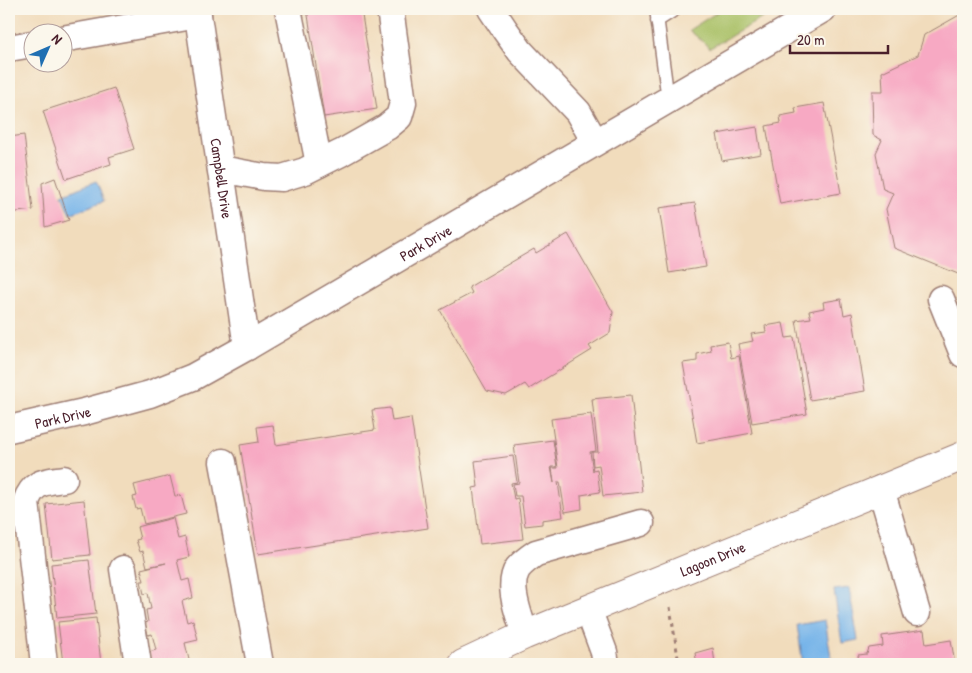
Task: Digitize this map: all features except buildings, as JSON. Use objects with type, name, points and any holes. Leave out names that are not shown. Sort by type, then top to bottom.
[{"type":"street","points":[[288,9],[318,164]]},
{"type":"street","points":[[221,169],[264,177],[282,178],[305,171],[342,153],[387,127],[399,117],[402,104],[390,9]]},
{"type":"street","points":[[491,9],[520,51],[578,112],[595,142]]},
{"type":"street","name":"Park Drive","points":[[9,429],[84,412],[150,394],[193,377],[822,9]]},
{"type":"street","points":[[72,37],[197,12]]},
{"type":"street","name":"Campbell Drive","points":[[197,12],[247,347]]},
{"type":"street","points":[[9,48],[22,46]]},
{"type":"street","points":[[941,299],[963,354]]},
{"type":"street","name":"Lagoon Drive","points":[[463,664],[525,635],[963,456]]},
{"type":"street","points":[[223,462],[260,664]]},
{"type":"street","points":[[44,664],[26,502],[29,493],[34,487],[42,483],[64,479]]},
{"type":"street","points":[[882,489],[917,613]]},
{"type":"street","points":[[525,635],[514,596],[514,578],[518,568],[536,553],[641,523]]},
{"type":"street","points":[[123,569],[138,664]]},
{"type":"street","points":[[588,609],[604,652],[606,664]]},
{"type":"lane","points":[[668,100],[657,15],[676,9]]},
{"type":"path","points":[[665,577],[679,664]]},
{"type":"green space","points":[[722,9],[778,9],[710,48],[689,30]]},
{"type":"water","points":[[96,181],[104,201],[70,214],[62,195]]},
{"type":"water","points":[[849,588],[858,640],[842,643],[834,590]]},
{"type":"water","points":[[825,620],[832,663],[803,664],[797,625]]}]
